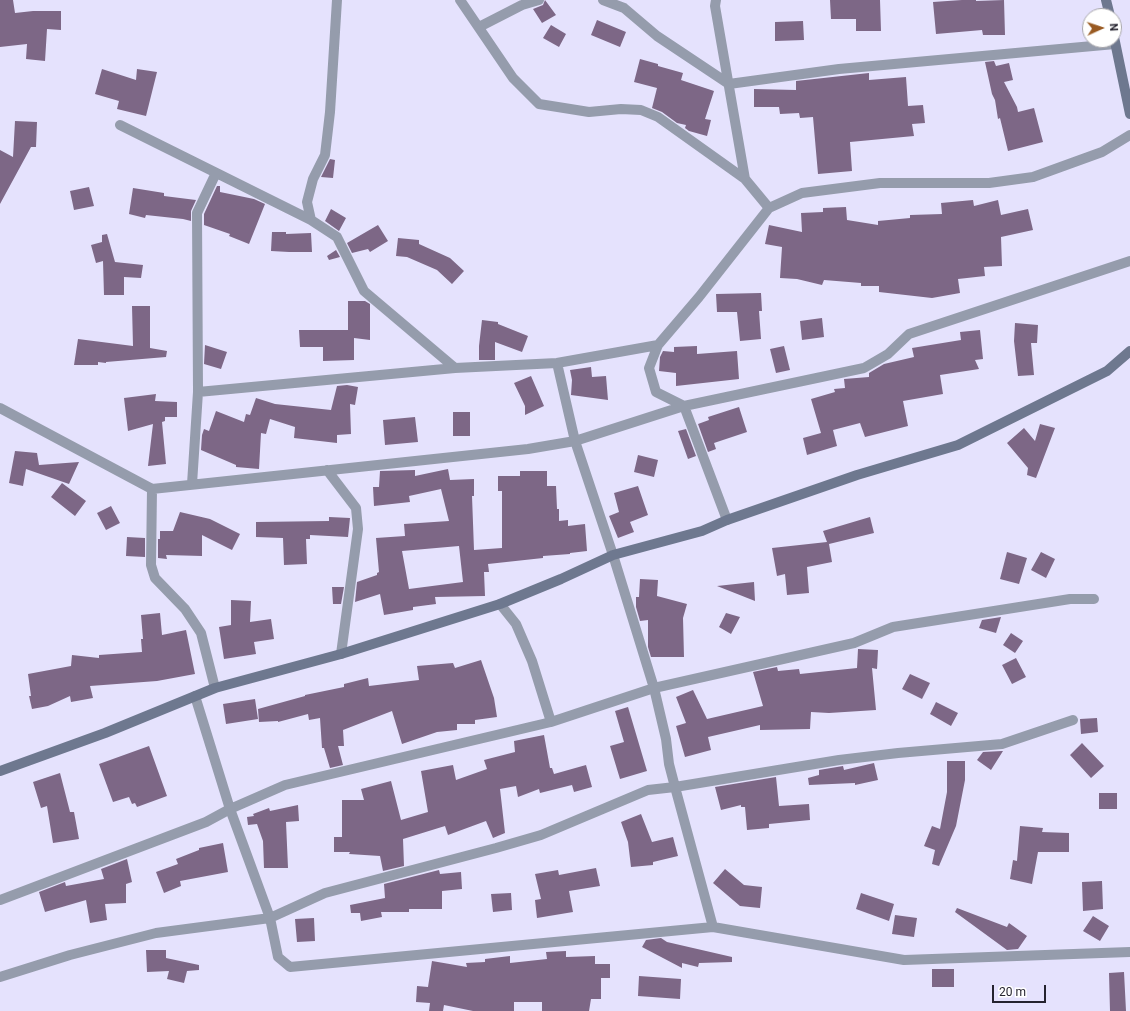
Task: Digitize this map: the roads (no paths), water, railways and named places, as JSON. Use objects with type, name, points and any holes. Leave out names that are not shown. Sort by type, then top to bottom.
[{"type":"street","points":[[310,220],[308,202],[313,179],[325,155],[330,112],[336,0]]},
{"type":"street","points":[[460,0],[513,78],[539,104],[589,112],[621,109],[640,110],[658,117],[745,179],[769,208]]},
{"type":"street","points":[[478,28],[522,5],[539,0]]},
{"type":"street","points":[[603,0],[624,8],[657,36],[729,84],[839,69],[1082,44]]},
{"type":"street","points":[[716,0],[715,6],[745,179]]},
{"type":"street","points":[[1116,48],[1130,114]]},
{"type":"street","points":[[120,125],[310,220],[337,237],[364,291],[455,368]]},
{"type":"street","points":[[727,520],[684,406],[656,392],[649,368],[658,344],[699,297],[769,208],[802,193],[880,183],[989,183],[1032,177],[1102,152],[1130,135]]},
{"type":"street","points":[[192,484],[198,392],[197,213],[216,173]]},
{"type":"street","points":[[0,408],[152,489],[528,449],[575,441],[684,406],[864,368],[888,354],[909,334],[1130,261]]},
{"type":"street","points":[[198,392],[455,368],[557,363],[658,344]]},
{"type":"street","points":[[0,771],[106,733],[215,688],[341,654],[500,604],[561,579],[613,555],[702,531],[727,520],[857,475],[958,445],[1107,371],[1130,351]]},
{"type":"street","points":[[557,363],[575,441],[613,555],[654,688],[666,738],[669,764],[713,926]]},
{"type":"street","points":[[327,470],[356,508],[358,529],[341,654]]},
{"type":"street","points":[[152,489],[151,565],[155,578],[185,609],[200,633],[215,688]]},
{"type":"street","points":[[0,900],[206,822],[230,809],[285,785],[551,722],[654,688],[854,643],[893,627],[1070,599],[1094,599]]},
{"type":"street","points":[[500,604],[516,624],[532,661],[551,722]]},
{"type":"street","points":[[195,696],[230,809],[270,918],[278,957],[290,967],[713,926],[904,960],[1130,952]]},
{"type":"street","points":[[0,977],[156,932],[270,918],[324,892],[542,835],[648,790],[676,787],[839,760],[898,753],[1002,744],[1073,720]]}]
